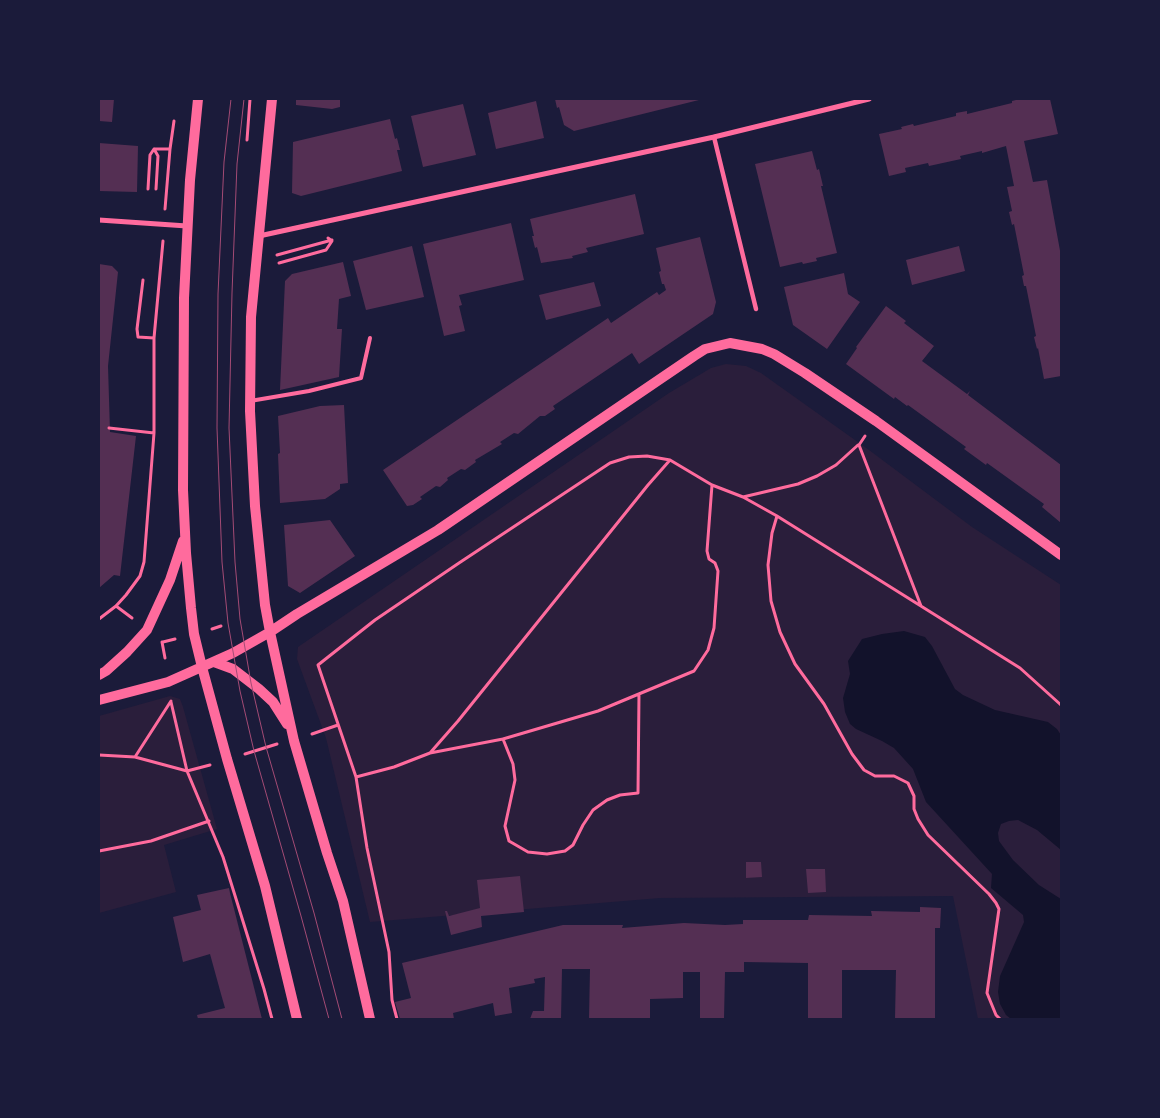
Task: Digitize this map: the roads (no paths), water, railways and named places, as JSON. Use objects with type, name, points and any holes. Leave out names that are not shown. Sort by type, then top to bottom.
[{"type":"main road","points":[[198,99],[190,180],[184,308],[183,490],[194,634],[226,760],[265,886],[297,1019]]},
{"type":"main road","points":[[272,99],[251,316],[250,401],[255,506],[270,632],[294,741],[343,900],[370,1019]]},
{"type":"main road","points":[[99,700],[168,682],[214,662],[270,632],[438,530],[705,349],[730,343],[762,349],[774,354],[876,421],[1061,555]]},
{"type":"main road","points":[[99,675],[127,652],[147,630],[170,580],[185,535]]},
{"type":"main road","points":[[214,662],[233,670],[273,702],[284,718],[294,741]]},
{"type":"street","points":[[259,236],[714,137],[869,99]]},
{"type":"street","points":[[714,137],[756,310]]},
{"type":"street","points":[[99,220],[187,226]]},
{"type":"lane","points":[[250,401],[309,391],[361,378],[370,338]]},
{"type":"tram line","points":[[231,99],[224,162],[218,294],[217,428],[222,562],[228,623],[240,691],[254,751],[329,1019]]},
{"type":"tram line","points":[[244,99],[237,164],[229,428],[235,562],[240,619],[251,683],[266,747],[314,913],[342,1019]]}]
